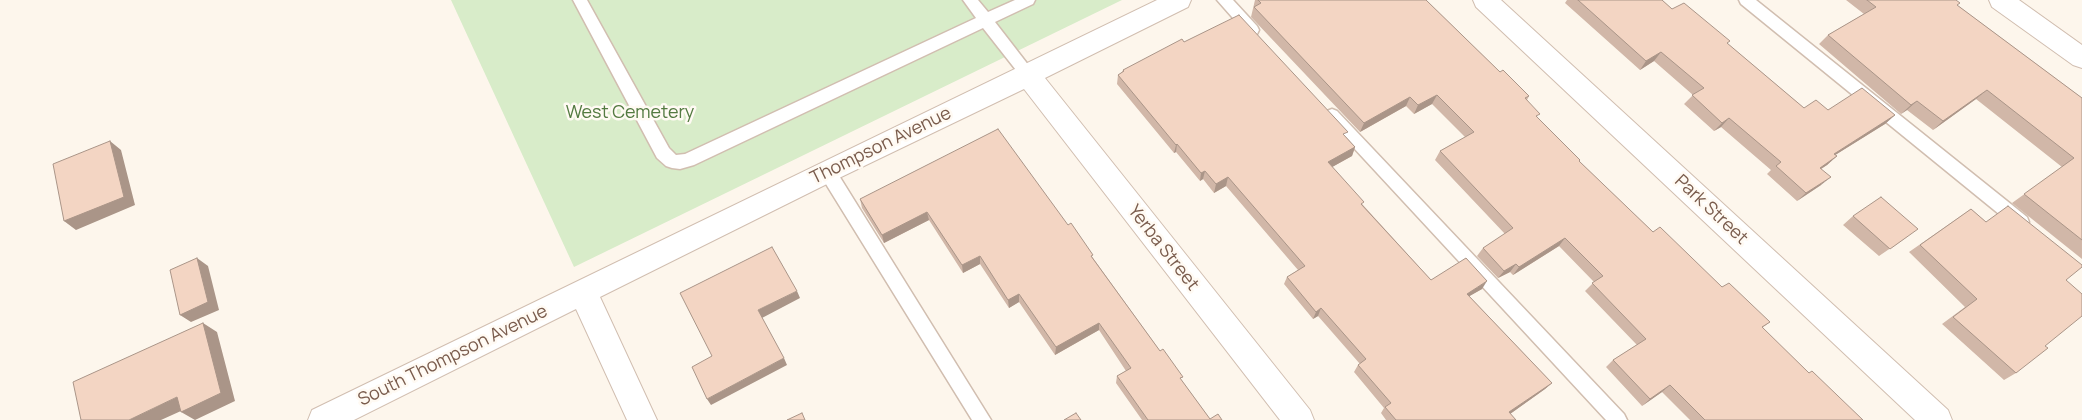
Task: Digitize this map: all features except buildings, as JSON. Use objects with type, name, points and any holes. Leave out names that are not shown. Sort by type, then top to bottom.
[{"type":"street","name":"Thompson Avenue","points":[[582,292],[1179,0]]},
{"type":"street","name":"Park Street","points":[[1485,0],[1937,420]]},
{"type":"street","points":[[2001,0],[2082,58]]},
{"type":"street","name":"Yerba Street","points":[[1028,75],[1299,420]]},
{"type":"street","points":[[582,292],[642,420]]},
{"type":"street","name":"South Thompson Avenue","points":[[323,420],[582,292]]},
{"type":"lane","points":[[580,0],[663,153],[672,161],[680,162],[688,160],[1028,0]]},
{"type":"lane","points":[[970,0],[1028,75]]},
{"type":"lane","points":[[1224,0],[1261,40]]},
{"type":"lane","points":[[1746,0],[2034,233]]},
{"type":"lane","points":[[1324,106],[1618,420]]},
{"type":"lane","points":[[827,171],[982,420]]},
{"type":"green space","name":"West Cemetery","points":[[451,0],[1122,0],[574,267]]}]
